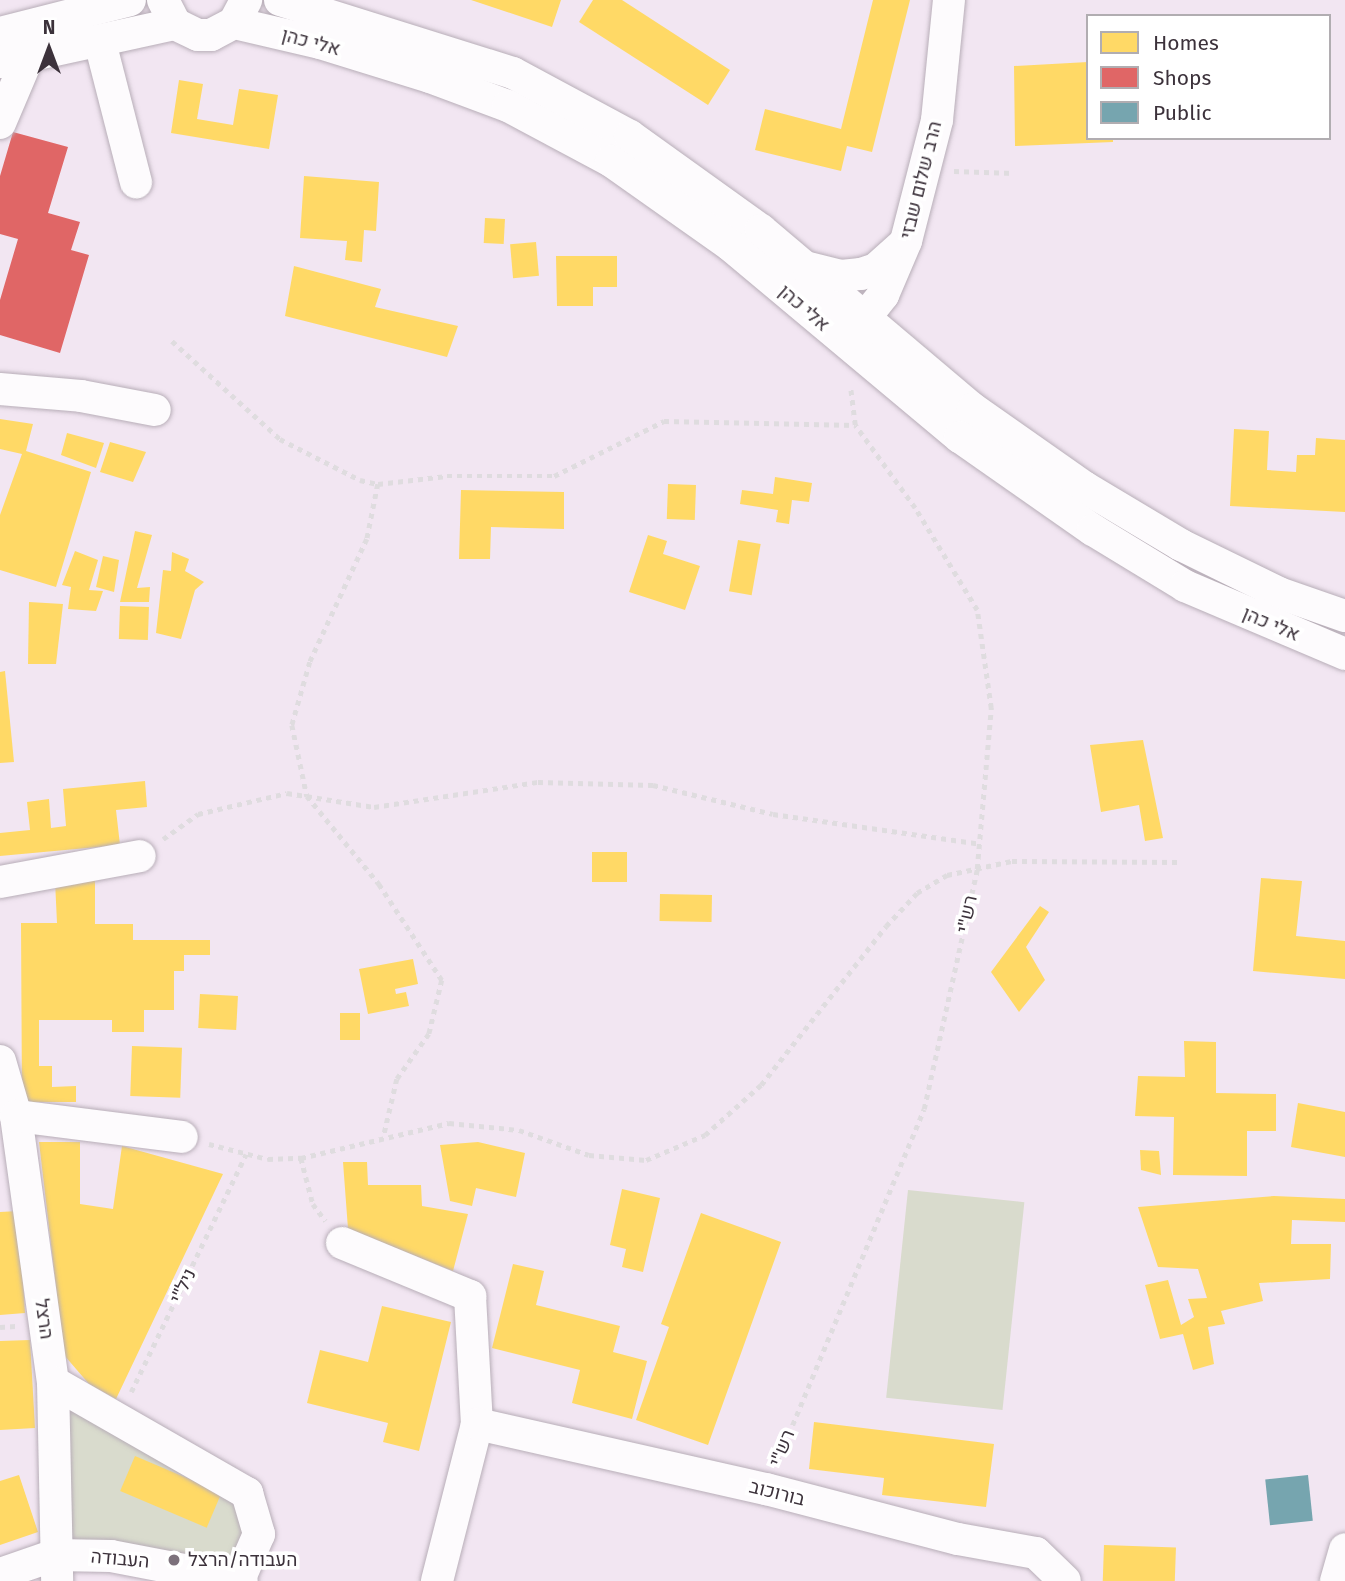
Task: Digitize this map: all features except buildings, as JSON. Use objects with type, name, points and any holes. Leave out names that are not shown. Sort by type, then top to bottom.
[{"type":"street","points":[[0,33],[130,0]]},
{"type":"street","name":"אלי כהן","points":[[280,0],[513,73],[630,135],[761,230],[973,409],[1084,487],[1194,551],[1279,593],[1345,616]]},
{"type":"street","name":"הרב שלום שבזי","points":[[845,343],[883,295],[906,242],[937,120],[949,0]]},
{"type":"street","points":[[0,123],[14,60],[100,42],[169,12],[186,31],[211,35],[240,12]]},
{"type":"street","name":"אלי כהן","points":[[240,12],[320,43],[508,106],[611,161],[698,222],[960,437],[1093,530],[1185,586],[1345,654]]},
{"type":"street","points":[[100,42],[136,182]]},
{"type":"street","points":[[804,267],[841,276],[861,274],[887,261],[906,242]]},
{"type":"street","points":[[0,388],[81,396],[155,410]]},
{"type":"street","points":[[0,882],[140,856]]},
{"type":"street","name":"הרצל","points":[[0,1061],[16,1116],[53,1382],[56,1568]]},
{"type":"street","points":[[16,1116],[182,1137]]},
{"type":"street","points":[[342,1242],[470,1296],[477,1424],[437,1581]]},
{"type":"street","points":[[53,1382],[247,1493],[259,1534],[240,1581]]},
{"type":"street","name":"בורוכוב","points":[[477,1424],[766,1489],[957,1539],[1036,1553],[1065,1581]]},
{"type":"street","points":[[1336,1581],[1345,1549]]},
{"type":"street","name":"העבודה","points":[[0,1574],[56,1568],[111,1556],[240,1581]]},
{"type":"path","points":[[972,173],[1014,173]]},
{"type":"path","points":[[172,341],[280,439],[360,480],[378,484],[447,476],[554,476],[664,421],[855,425]]},
{"type":"path","name":"רש\"י","points":[[766,1489],[924,1109],[977,869],[991,708],[977,610],[915,508],[855,425],[845,343]]},
{"type":"path","points":[[378,484],[367,539],[310,662],[292,725],[307,796],[379,884],[442,980],[429,1034],[397,1079],[384,1136]]},
{"type":"path","points":[[140,856],[198,814],[287,793],[374,807],[538,782],[653,785],[773,814],[980,844]]},
{"type":"path","points":[[182,1137],[268,1159],[301,1158],[384,1136],[449,1123],[519,1130],[589,1155],[646,1160],[705,1135],[761,1085],[812,1016],[917,893],[947,875],[1012,861],[1180,862]]},
{"type":"path","name":"ניל\"י","points":[[119,1418],[246,1154]]},
{"type":"path","points":[[301,1158],[313,1204],[342,1242]]},
{"type":"shaded area","points":[[908,1190],[1024,1202],[1003,1410],[886,1398]]},
{"type":"shaded area","points":[[65,1403],[236,1503],[245,1535],[229,1568],[65,1539]]},
{"type":"place","name":"העבודה/הרצל","points":[[174,1560]]}]
